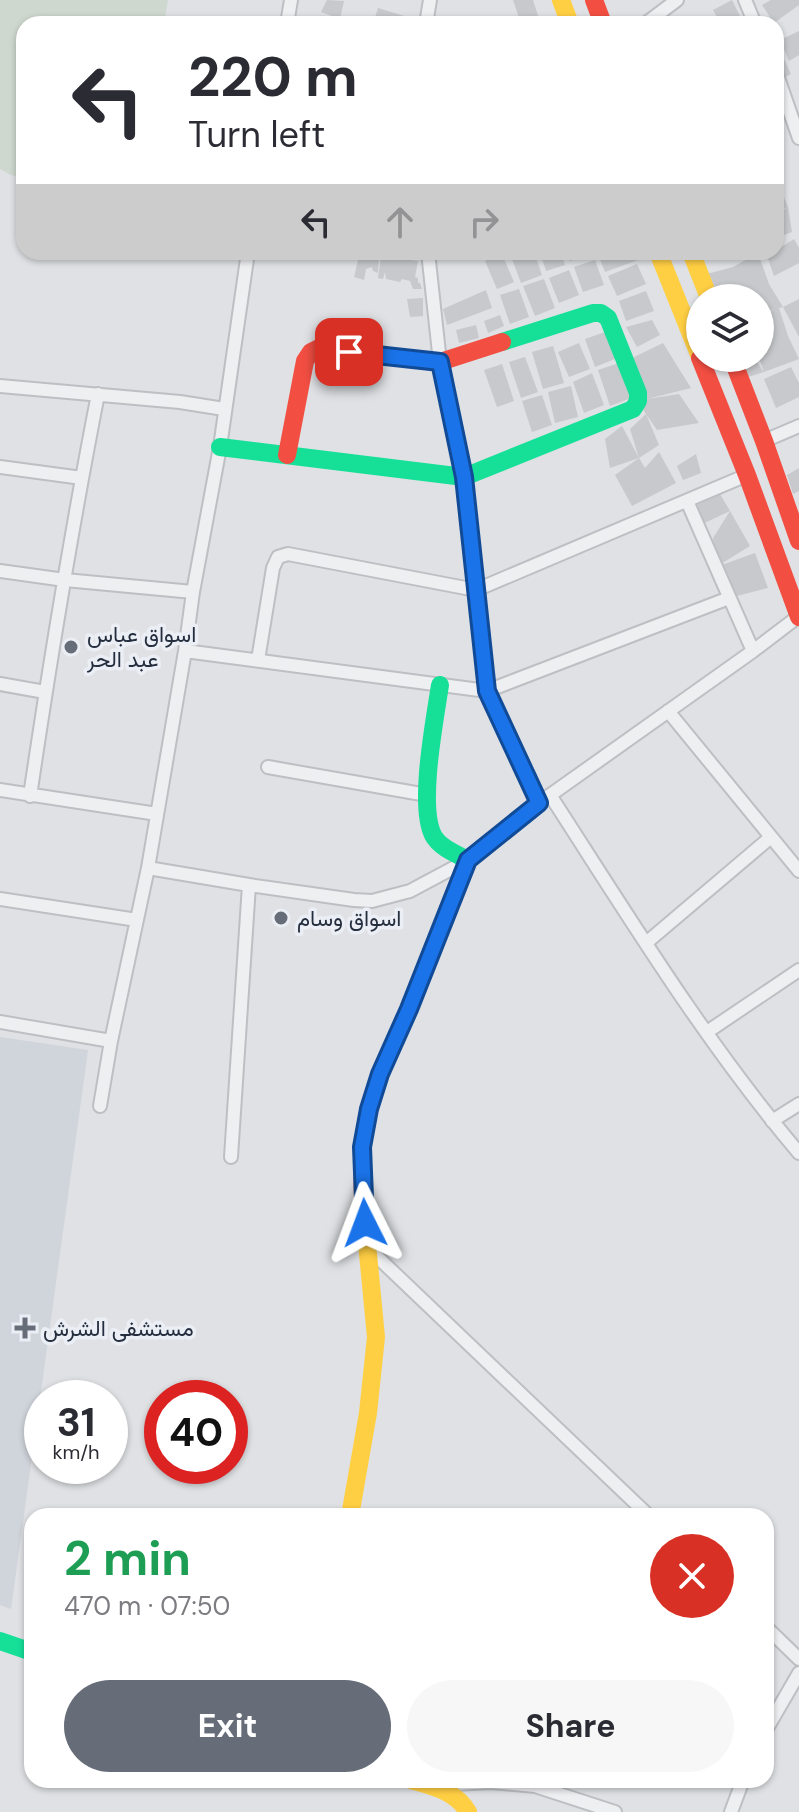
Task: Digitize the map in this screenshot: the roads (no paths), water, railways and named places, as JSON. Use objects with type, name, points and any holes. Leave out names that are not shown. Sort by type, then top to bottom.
[{"type":"street","points":[[656,16],[677,0]]},
{"type":"street","points":[[784,95],[799,138]]},
{"type":"street","points":[[100,1106],[148,868],[220,447],[247,260]]},
{"type":"street","points":[[428,260],[440,362],[464,477],[487,691],[544,799],[707,1032],[799,1153]]},
{"type":"street","points":[[661,260],[686,323]]},
{"type":"street","points":[[694,260],[704,284]]},
{"type":"street","points":[[220,447],[464,477],[633,409],[638,393],[608,318],[601,313],[440,362],[319,348],[311,352],[305,361],[287,455]]},
{"type":"street","points":[[148,868],[354,900],[372,901],[410,891],[468,860],[544,799],[799,616],[706,372]]},
{"type":"street","points":[[737,372],[799,541]]},
{"type":"street","points":[[0,386],[180,402],[224,409]]},
{"type":"street","points":[[30,796],[45,692],[98,394]]},
{"type":"street","points":[[764,441],[799,426]]},
{"type":"street","points":[[0,467],[82,478]]},
{"type":"street","points":[[258,660],[273,568],[278,557],[288,554],[476,590],[747,475]]},
{"type":"street","points":[[758,504],[783,494]]},
{"type":"street","points":[[687,501],[753,651]]},
{"type":"street","points":[[0,571],[193,592]]},
{"type":"street","points":[[185,651],[487,691],[729,598]]},
{"type":"street","points":[[0,684],[45,692]]},
{"type":"street","points":[[440,685],[427,795],[429,817],[433,836],[468,860]]},
{"type":"street","points":[[668,711],[799,871]]},
{"type":"street","points":[[268,767],[427,795]]},
{"type":"street","points":[[0,790],[157,814]]},
{"type":"street","points":[[646,943],[771,837]]},
{"type":"street","points":[[351,1508],[368,1413],[376,1337],[363,1199],[362,1147],[380,1074],[468,860]]},
{"type":"street","points":[[231,1157],[249,885]]},
{"type":"street","points":[[0,899],[137,920]]},
{"type":"street","points":[[707,1032],[799,970]]},
{"type":"street","points":[[0,1022],[111,1041]]},
{"type":"street","points":[[772,1121],[799,1104]]},
{"type":"street","points":[[367,1246],[641,1508]]},
{"type":"street","points":[[774,1635],[799,1659]]},
{"type":"street","points":[[0,1641],[24,1649]]},
{"type":"street","points":[[774,1716],[799,1673]]},
{"type":"street","points":[[433,1788],[456,1797],[468,1812]]},
{"type":"street","points":[[541,1788],[615,1812]]},
{"type":"street","points":[[731,1812],[740,1788]]},
{"type":"place","name":"اسواق عباس عبد الحر","points":[[71,647]]},
{"type":"place","name":"اسواق وسام","points":[[281,918]]},
{"type":"place","name":"مستشفى الشرش","points":[[25,1328]]}]
